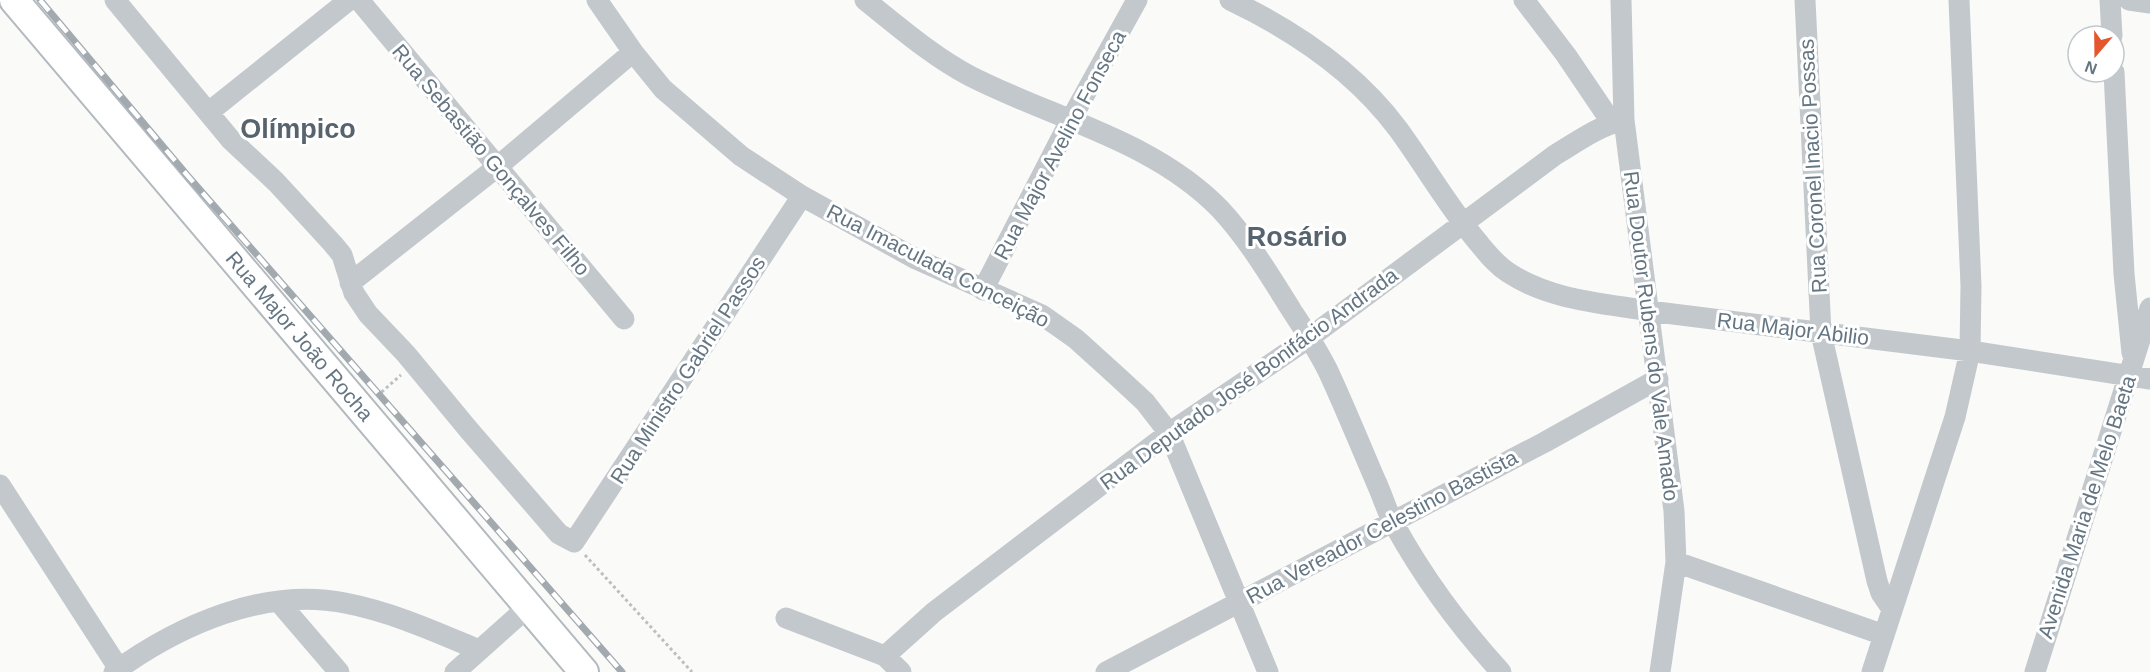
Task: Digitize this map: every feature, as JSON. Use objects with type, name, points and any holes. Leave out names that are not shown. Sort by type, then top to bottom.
[{"type":"main road","name":"Rua Major João Rocha","points":[[14,0],[584,672]]},
{"type":"street","points":[[115,0],[231,140],[276,182],[342,255],[354,293],[369,314],[559,534],[574,542]]},
{"type":"street","points":[[209,112],[349,0]]},
{"type":"street","name":"Rua Sebastião Gonçalves Filho","points":[[359,0],[624,319]]},
{"type":"street","name":"Rua Imaculada Conceição","points":[[597,0],[633,52],[663,89],[741,156],[802,196],[916,259],[1042,315],[1076,339],[1145,402],[1169,433],[1268,672]]},
{"type":"street","points":[[865,0],[948,63],[971,76],[1070,121],[1132,146],[1195,186],[1221,210],[1245,240],[1328,371],[1393,522],[1420,567],[1481,650],[1501,672]]},
{"type":"street","name":"Rua Major Avelino Fonseca","points":[[983,290],[1070,121],[1137,0]]},
{"type":"street","name":"Rua Major Abilio","points":[[1230,0],[1317,49],[1345,71],[1377,103],[1397,128],[1462,224],[1500,266],[1541,290],[1649,311],[2138,373]]},
{"type":"street","points":[[1524,0],[1618,121]]},
{"type":"street","name":"Rua Doutor Rubens do Vale Amado","points":[[1621,0],[1618,121],[1649,311],[1674,511],[1676,562],[1660,672]]},
{"type":"street","name":"Rua Coronel Inacio Possas","points":[[1805,0],[1821,333],[1877,581],[1881,593],[1892,609]]},
{"type":"street","points":[[1872,672],[1955,417],[1970,351],[1971,286],[1959,0]]},
{"type":"street","points":[[2110,0],[2111,24]]},
{"type":"street","points":[[2128,0],[2150,3]]},
{"type":"street","points":[[350,283],[497,167],[633,52]]},
{"type":"street","points":[[2115,84],[2124,274],[2138,373]]},
{"type":"street","name":"Rua Deputado José Bonifácio Andrada","points":[[885,656],[934,612],[1169,433],[1309,338],[1555,155],[1618,121]]},
{"type":"street","name":"Rua Ministro Gabriel Passos","points":[[574,542],[802,196]]},
{"type":"street","name":"Avenida Maria de Melo Baeta","points":[[2038,671],[2138,373],[2150,308]]},
{"type":"street","name":"Rua Vereador Celestino Bastista","points":[[1106,672],[1582,422],[1658,379]]},
{"type":"street","points":[[0,485],[118,671],[185,628],[244,608],[278,601],[324,600],[355,605],[411,622],[479,650]]},
{"type":"street","points":[[1676,562],[1884,635]]},
{"type":"street","points":[[278,601],[339,672]]},
{"type":"street","points":[[455,672],[528,608]]},
{"type":"street","points":[[786,618],[885,656],[901,672]]},
{"type":"path","points":[[360,409],[414,364]]},
{"type":"path","points":[[574,542],[692,672]]},
{"type":"railway","points":[[40,0],[187,175],[622,672]]},
{"type":"district","name":"Olímpico","points":[[298,129]]},
{"type":"district","name":"Rosário","points":[[1297,237]]}]
